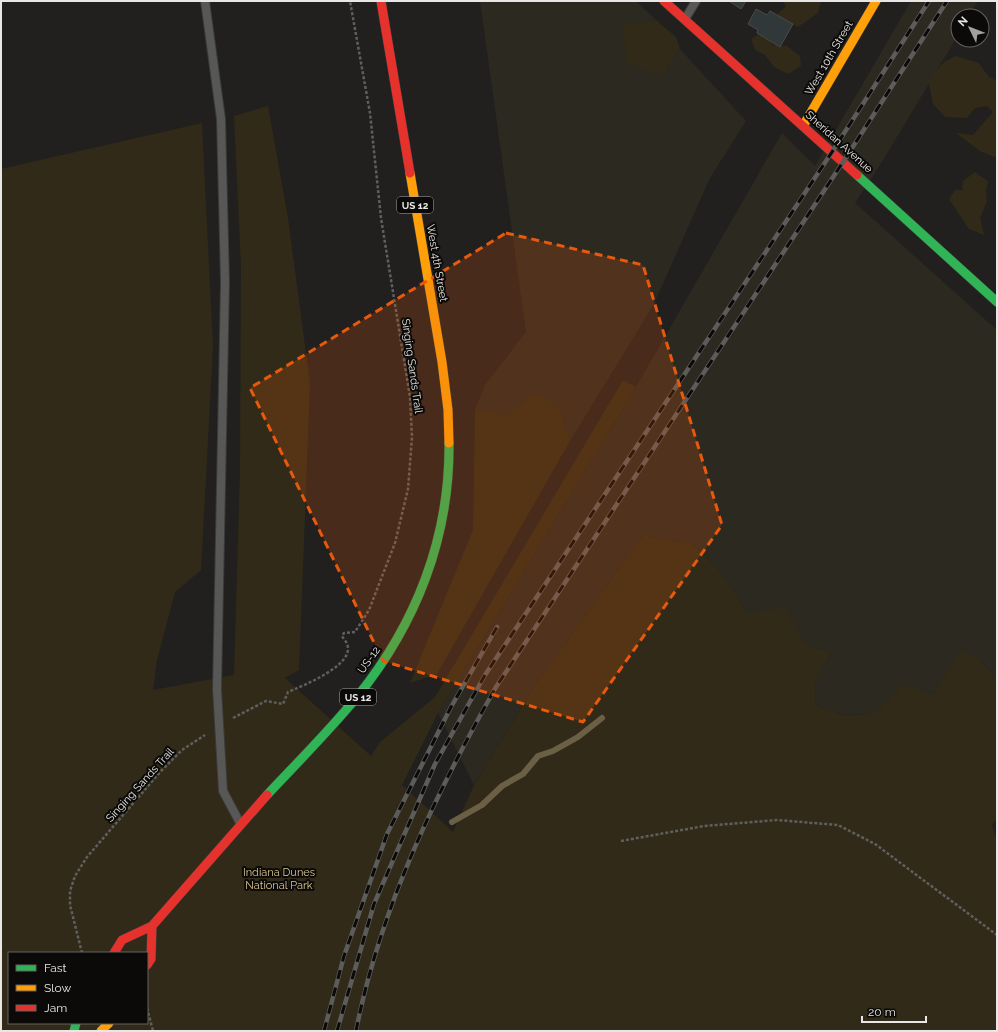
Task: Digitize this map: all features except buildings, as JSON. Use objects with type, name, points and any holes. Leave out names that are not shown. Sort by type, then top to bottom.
[{"type":"main road","name":"West 4th Street","points":[[381,1],[442,362],[448,410]]},
{"type":"main road","name":"Sheridan Avenue","points":[[664,1],[997,302]]},
{"type":"main road","name":"West 10th Street","points":[[803,126],[876,1]]},
{"type":"main road","name":"US-12","points":[[115,952],[122,940],[152,926],[241,824],[358,697],[385,659],[410,618],[430,568],[444,514],[449,467],[448,410]]},
{"type":"main road","points":[[148,964],[151,959],[152,926]]},
{"type":"lane","points":[[205,1],[221,119],[225,282],[218,673],[219,726],[223,791],[241,824]]},
{"type":"lane","points":[[685,20],[696,1]]},
{"type":"path","name":"Singing Sands Trail","points":[[82,952],[70,905],[70,891],[75,876],[87,857],[161,771],[182,750],[219,726],[266,701],[283,704],[288,692],[319,678],[339,665],[347,654],[348,644],[342,636],[344,633],[355,632],[369,610],[395,544],[408,489],[412,437],[410,397],[380,218],[370,113],[350,1]]},
{"type":"path","points":[[621,841],[704,826],[777,820],[838,825],[875,844],[997,935]]},
{"type":"path","points":[[148,1012],[153,1031]]},
{"type":"highlighted area","points":[[506,233],[643,265],[722,525],[583,722],[383,661],[250,388]]},
{"type":"shaded area","points":[[480,1],[636,1],[656,20],[622,26],[663,75],[680,49],[746,121],[710,178],[654,304],[570,441],[560,409],[506,417],[475,409],[485,385],[526,332]]},
{"type":"shaded area","points":[[911,1],[978,1],[974,8],[950,8],[950,48],[883,160],[855,203],[997,330],[997,680],[980,659],[934,694],[904,684],[875,713],[846,716],[815,705],[816,679],[832,653],[806,644],[784,608],[747,614],[738,596],[718,568],[692,544],[643,535],[536,684],[474,785],[438,713],[636,387],[782,133],[815,166]]},
{"type":"green space","points":[[782,1],[821,1],[818,13],[798,27],[776,16],[786,6]]},
{"type":"green space","points":[[656,20],[676,37],[680,49],[663,75],[627,63],[622,25]]},
{"type":"green space","points":[[762,32],[773,45],[787,46],[800,56],[801,66],[788,74],[774,67],[765,55],[755,50],[751,39]]},
{"type":"green space","points":[[956,56],[979,63],[989,77],[997,81],[997,158],[980,151],[956,133],[973,135],[993,112],[987,106],[975,108],[967,118],[945,117],[933,104],[928,80],[944,62]]},
{"type":"green space","name":"Indiana Dunes National Park","points":[[268,106],[288,218],[310,383],[299,670],[285,678],[371,756],[380,742],[435,697],[623,380],[636,387],[438,713],[402,785],[453,832],[474,785],[536,684],[643,535],[692,544],[718,568],[738,596],[747,614],[784,607],[806,644],[832,653],[816,679],[815,705],[846,716],[875,713],[904,684],[934,694],[960,651],[980,659],[997,680],[997,818],[992,825],[997,841],[997,1031],[1,1031],[1,169],[202,123],[213,347],[201,570],[175,592],[157,660],[153,690],[234,675],[240,471],[241,265],[234,116]]},
{"type":"green space","points":[[975,172],[988,181],[986,191],[987,201],[980,218],[984,235],[969,229],[949,199],[956,189],[962,191],[963,181]]},
{"type":"green space","points":[[535,392],[560,409],[570,441],[437,674],[410,683],[473,530],[475,409],[506,416]]},
{"type":"waterway","points":[[452,822],[482,805],[502,786],[523,774],[538,756],[553,751],[578,737],[602,718]]},
{"type":"railway","points":[[337,1031],[374,904],[435,764],[485,675],[832,152],[929,1]]},
{"type":"railway","points":[[356,1031],[366,986],[379,941],[412,854],[452,769],[496,687],[843,162],[947,1]]},
{"type":"railway","points":[[324,1031],[344,956],[387,834],[451,707],[497,627]]},
{"type":"traffic: fast","points":[[857,175],[997,302]]},
{"type":"traffic: fast","points":[[267,795],[324,735],[357,697],[378,669],[412,610],[426,578],[436,546],[448,478],[449,443]]},
{"type":"traffic: fast","points":[[74,1031],[76,1024]]},
{"type":"traffic: slow","points":[[803,126],[876,1]]},
{"type":"traffic: slow","points":[[410,173],[442,362],[448,410],[449,443]]},
{"type":"traffic: slow","points":[[101,1031],[108,1024]]},
{"type":"traffic: jam","points":[[381,1],[410,173]]},
{"type":"traffic: jam","points":[[664,1],[857,175]]},
{"type":"traffic: jam","points":[[115,952],[122,940],[152,926],[267,795]]},
{"type":"traffic: jam","points":[[148,964],[151,959],[152,926]]}]
